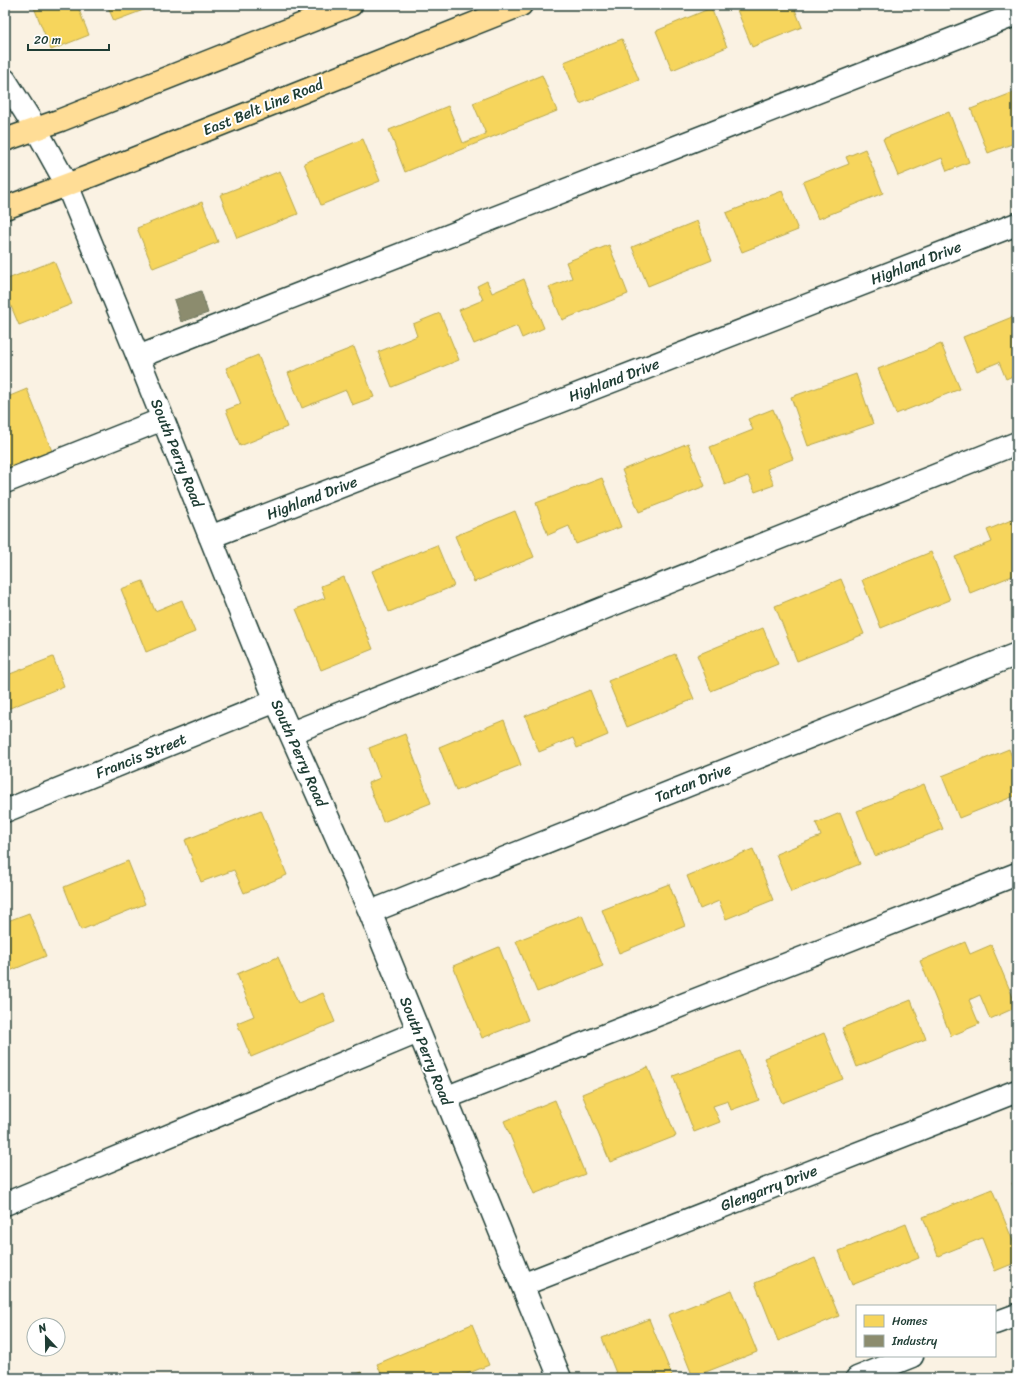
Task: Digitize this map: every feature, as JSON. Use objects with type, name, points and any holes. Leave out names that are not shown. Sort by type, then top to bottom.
[{"type":"main road","points":[[5,140],[351,5]]},
{"type":"main road","name":"East Belt Line Road","points":[[5,208],[67,185],[521,5]]},
{"type":"street","points":[[138,358],[1017,14]]},
{"type":"street","name":"South Perry Road","points":[[5,80],[36,129],[67,185],[276,701],[370,912],[560,1378]]},
{"type":"street","name":"Highland Drive","points":[[210,537],[1017,224]]},
{"type":"street","points":[[5,482],[163,419]]},
{"type":"street","points":[[290,733],[1017,443]]},
{"type":"street","name":"Tartan Drive","points":[[370,912],[1017,654]]},
{"type":"street","name":"Francis Street","points":[[5,811],[276,701]]},
{"type":"street","points":[[445,1098],[1017,874]]},
{"type":"street","points":[[5,1204],[418,1032]]},
{"type":"street","name":"Glengarry Drive","points":[[522,1285],[1017,1091]]},
{"type":"street","points":[[996,1323],[1017,1314]]},
{"type":"street","points":[[857,1378],[910,1357]]},
{"type":"building: Homes","points":[[33,5],[77,5],[89,35],[51,50]]},
{"type":"building: Homes","points":[[107,5],[157,5],[114,21]]},
{"type":"building: Homes","points":[[735,5],[799,5],[794,7],[802,27],[752,47]]},
{"type":"building: Homes","points":[[711,8],[727,47],[672,70],[656,31]]},
{"type":"building: Homes","points":[[622,39],[639,80],[580,104],[564,62]]},
{"type":"building: Homes","points":[[542,75],[557,111],[405,172],[389,130],[448,106],[463,143],[486,134],[473,103]]},
{"type":"building: Homes","points":[[1017,91],[1017,142],[988,153],[971,109]]},
{"type":"building: Homes","points":[[949,112],[969,162],[947,171],[942,158],[898,176],[883,139]]},
{"type":"building: Homes","points":[[363,139],[380,181],[321,205],[304,163]]},
{"type":"building: Homes","points":[[865,149],[883,193],[818,219],[803,182],[849,164],[846,157]]},
{"type":"building: Homes","points":[[280,171],[298,214],[237,238],[220,195]]},
{"type":"building: Homes","points":[[782,191],[798,230],[742,252],[726,213]]},
{"type":"building: Homes","points":[[202,202],[218,242],[153,268],[137,228]]},
{"type":"building: Homes","points":[[697,221],[712,260],[648,286],[632,247]]},
{"type":"building: Homes","points":[[609,245],[628,294],[562,320],[549,287],[572,278],[566,262]]},
{"type":"building: Homes","points":[[54,261],[72,304],[19,325],[5,292],[5,280]]},
{"type":"building: Homes","points":[[524,279],[544,328],[522,338],[517,326],[474,344],[459,310],[483,300],[477,286],[487,281],[492,293]]},
{"type":"building: Homes","points":[[440,313],[459,360],[392,387],[378,352],[417,336],[413,324]]},
{"type":"building: Homes","points":[[1017,315],[1017,374],[1006,379],[999,362],[977,371],[963,337]]},
{"type":"building: Homes","points":[[941,344],[960,389],[896,414],[878,369]]},
{"type":"building: Homes","points":[[354,347],[374,397],[352,405],[346,390],[302,408],[288,373]]},
{"type":"building: Homes","points":[[258,355],[287,427],[240,446],[226,410],[241,404],[226,368]]},
{"type":"building: Homes","points":[[856,374],[873,424],[808,446],[791,397]]},
{"type":"building: Homes","points":[[27,389],[52,451],[7,470],[5,465],[5,398]]},
{"type":"building: Homes","points":[[773,409],[793,459],[767,469],[774,485],[755,492],[748,476],[725,485],[710,447],[753,430],[748,419]]},
{"type":"building: Homes","points":[[688,443],[705,486],[639,512],[622,470]]},
{"type":"building: Homes","points":[[602,478],[621,527],[576,544],[569,526],[548,535],[536,503]]},
{"type":"building: Homes","points":[[515,511],[534,557],[474,582],[455,536]]},
{"type":"building: Homes","points":[[1014,519],[1017,526],[1017,574],[970,593],[955,557],[992,542],[987,530]]},
{"type":"building: Homes","points":[[437,545],[454,586],[389,612],[372,571]]},
{"type":"building: Homes","points":[[931,552],[950,600],[881,628],[862,580]]},
{"type":"building: Homes","points":[[344,577],[373,649],[321,670],[296,609],[325,598],[321,586]]},
{"type":"building: Homes","points":[[841,579],[864,634],[797,661],[775,606]]},
{"type":"building: Homes","points":[[143,581],[155,611],[182,600],[195,632],[146,652],[121,589]]},
{"type":"building: Homes","points":[[763,628],[778,664],[711,691],[697,655]]},
{"type":"building: Homes","points":[[675,654],[694,699],[627,727],[608,681]]},
{"type":"building: Homes","points":[[53,657],[64,686],[5,710],[5,676]]},
{"type":"building: Homes","points":[[590,690],[608,735],[577,748],[573,738],[539,752],[525,716]]},
{"type":"building: Homes","points":[[504,720],[521,765],[456,791],[439,747]]},
{"type":"building: Homes","points":[[405,734],[431,803],[383,822],[368,783],[380,778],[369,748]]},
{"type":"building: Homes","points":[[1009,749],[1017,770],[1017,795],[959,818],[942,776]]},
{"type":"building: Homes","points":[[924,784],[943,829],[875,856],[857,811]]},
{"type":"building: Homes","points":[[261,810],[287,875],[244,893],[234,870],[201,882],[185,840]]},
{"type":"building: Homes","points":[[840,813],[860,864],[791,892],[776,854],[821,836],[816,823]]},
{"type":"building: Homes","points":[[753,849],[773,900],[726,919],[719,901],[700,909],[687,876]]},
{"type":"building: Homes","points":[[128,861],[145,904],[81,930],[64,887]]},
{"type":"building: Homes","points":[[669,884],[685,926],[619,953],[602,910]]},
{"type":"building: Homes","points":[[29,913],[46,956],[5,973],[5,922]]},
{"type":"building: Homes","points":[[582,915],[603,966],[537,992],[516,941]]},
{"type":"building: Homes","points":[[965,942],[970,954],[991,945],[1017,1007],[990,1019],[980,995],[969,1000],[979,1024],[951,1036],[920,961]]},
{"type":"building: Homes","points":[[499,947],[528,1020],[482,1038],[453,966]]},
{"type":"building: Homes","points":[[278,957],[298,1003],[323,993],[335,1022],[251,1057],[237,1023],[254,1016],[237,974]]},
{"type":"building: Homes","points":[[911,1000],[926,1039],[857,1067],[842,1028]]},
{"type":"building: Homes","points":[[824,1033],[843,1079],[782,1103],[764,1058]]},
{"type":"building: Homes","points":[[740,1051],[759,1100],[731,1110],[728,1101],[713,1106],[720,1122],[694,1132],[673,1076]]},
{"type":"building: Homes","points":[[648,1067],[676,1136],[610,1162],[582,1094]]},
{"type":"building: Homes","points":[[555,1100],[585,1174],[534,1194],[504,1121]]},
{"type":"building: Homes","points":[[1017,1181],[1017,1196],[1012,1183]]},
{"type":"building: Homes","points":[[992,1189],[1017,1251],[1017,1262],[995,1271],[982,1238],[938,1256],[923,1217]]},
{"type":"building: Homes","points":[[906,1224],[919,1258],[852,1285],[839,1251]]},
{"type":"building: Homes","points":[[815,1258],[839,1316],[778,1341],[755,1283]]},
{"type":"building: Homes","points":[[732,1290],[757,1352],[693,1377],[668,1315]]},
{"type":"building: Homes","points":[[649,1319],[673,1378],[618,1378],[602,1338]]},
{"type":"building: Homes","points":[[472,1324],[489,1365],[457,1378],[383,1378],[377,1364]]},
{"type":"building: Homes","points":[[362,1372],[364,1378],[346,1378]]},
{"type":"building: Homes","points":[[1017,1372],[1017,1378],[1001,1378]]},
{"type":"building: Industry","points":[[201,291],[208,313],[181,322],[174,300]]}]
